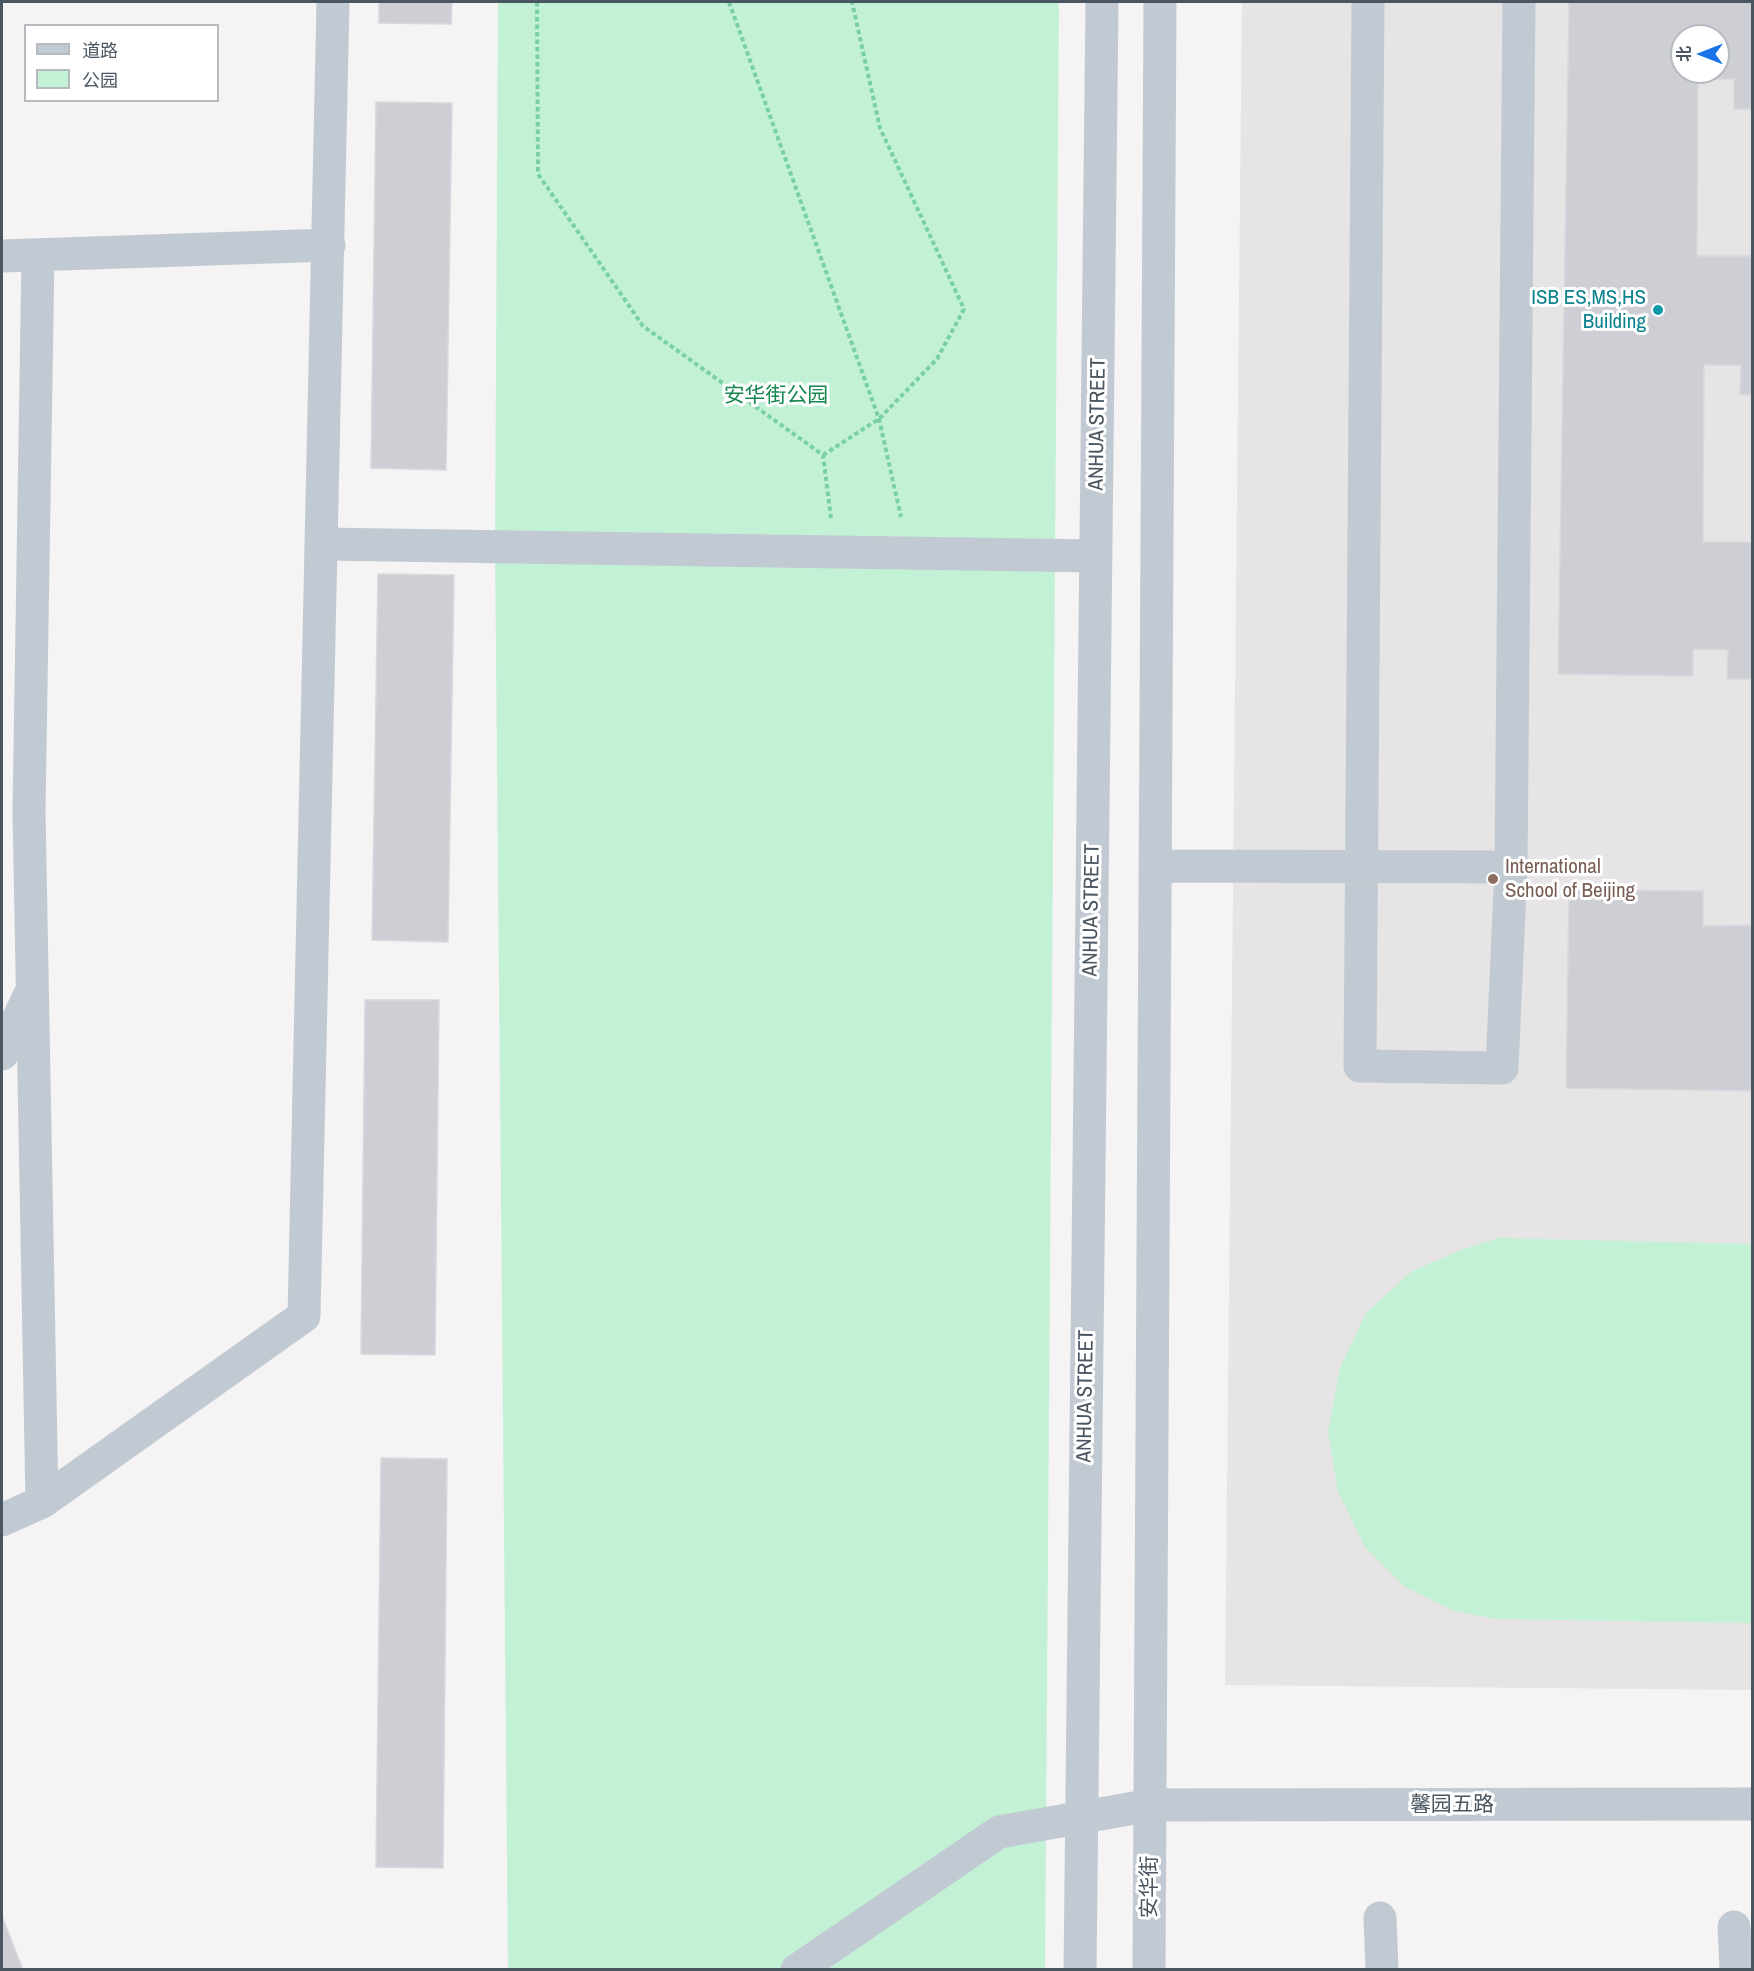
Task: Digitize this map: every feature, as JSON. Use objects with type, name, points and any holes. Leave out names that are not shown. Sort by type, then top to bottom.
[{"type":"street","points":[[2,1520],[42,1502],[304,1316],[333,2]]},
{"type":"street","name":"ANHUA STREET","points":[[1081,1818],[1102,2]]},
{"type":"street","points":[[1151,1805],[1160,2]]},
{"type":"street","points":[[1368,2],[1360,1066],[1502,1068],[1511,867],[1519,2]]},
{"type":"street","points":[[2,256],[329,244]]},
{"type":"street","points":[[38,255],[29,811],[42,1502]]},
{"type":"street","points":[[322,544],[1096,556]]},
{"type":"street","points":[[1156,866],[1511,867]]},
{"type":"street","points":[[2,1054],[32,989]]},
{"type":"street","name":"馨园五路","points":[[797,1970],[999,1832],[1151,1805],[1752,1804]]},
{"type":"street","name":"安华街","points":[[1149,1970],[1151,1805]]},
{"type":"street","points":[[1080,1970],[1081,1818]]},
{"type":"street","points":[[1380,1918],[1382,1970]]},
{"type":"street","points":[[1734,1927],[1736,1970]]},
{"type":"path","points":[[537,2],[538,174],[643,326],[823,455],[834,552]]},
{"type":"path","points":[[729,2],[879,419],[909,553]]},
{"type":"path","points":[[823,455],[879,419],[937,359],[964,309],[880,128],[852,2]]},
{"type":"shaded area","name":"International School of Beijing","points":[[1242,2],[1752,2],[1752,1690],[1225,1685]]},
{"type":"green space","name":"安华街公园","points":[[498,2],[1059,2],[1045,1969],[508,1969],[495,545]]},
{"type":"green space","points":[[1499,1238],[1752,1244],[1752,1623],[1496,1619],[1454,1611],[1404,1586],[1365,1547],[1338,1491],[1328,1432],[1340,1368],[1366,1313],[1412,1271],[1461,1250]]},
{"type":"building","points":[[379,2],[452,2],[451,24],[379,23]]},
{"type":"building","name":"ISB ES,MS,HS Building","points":[[1569,2],[1752,2],[1752,109],[1734,109],[1734,79],[1730,79],[1730,24],[1670,24],[1670,84],[1698,84],[1697,256],[1752,256],[1752,395],[1740,395],[1741,365],[1704,365],[1703,542],[1752,542],[1752,679],[1727,679],[1728,650],[1693,649],[1693,676],[1558,674]]},
{"type":"building","points":[[376,102],[452,103],[446,470],[371,468]]},
{"type":"building","points":[[378,574],[454,575],[448,942],[372,940]]},
{"type":"building","points":[[1569,890],[1703,891],[1703,926],[1752,925],[1752,1091],[1566,1088]]},
{"type":"building","points":[[365,1000],[439,1000],[435,1355],[361,1354]]},
{"type":"building","points":[[381,1458],[447,1459],[443,1868],[376,1867]]},
{"type":"building","points":[[2,1916],[23,1970],[2,1970]]},
{"type":"place","name":"ISB ES,MS,HS Building","points":[[1658,310]]},
{"type":"place","name":"International School of Beijing","points":[[1493,879]]}]
